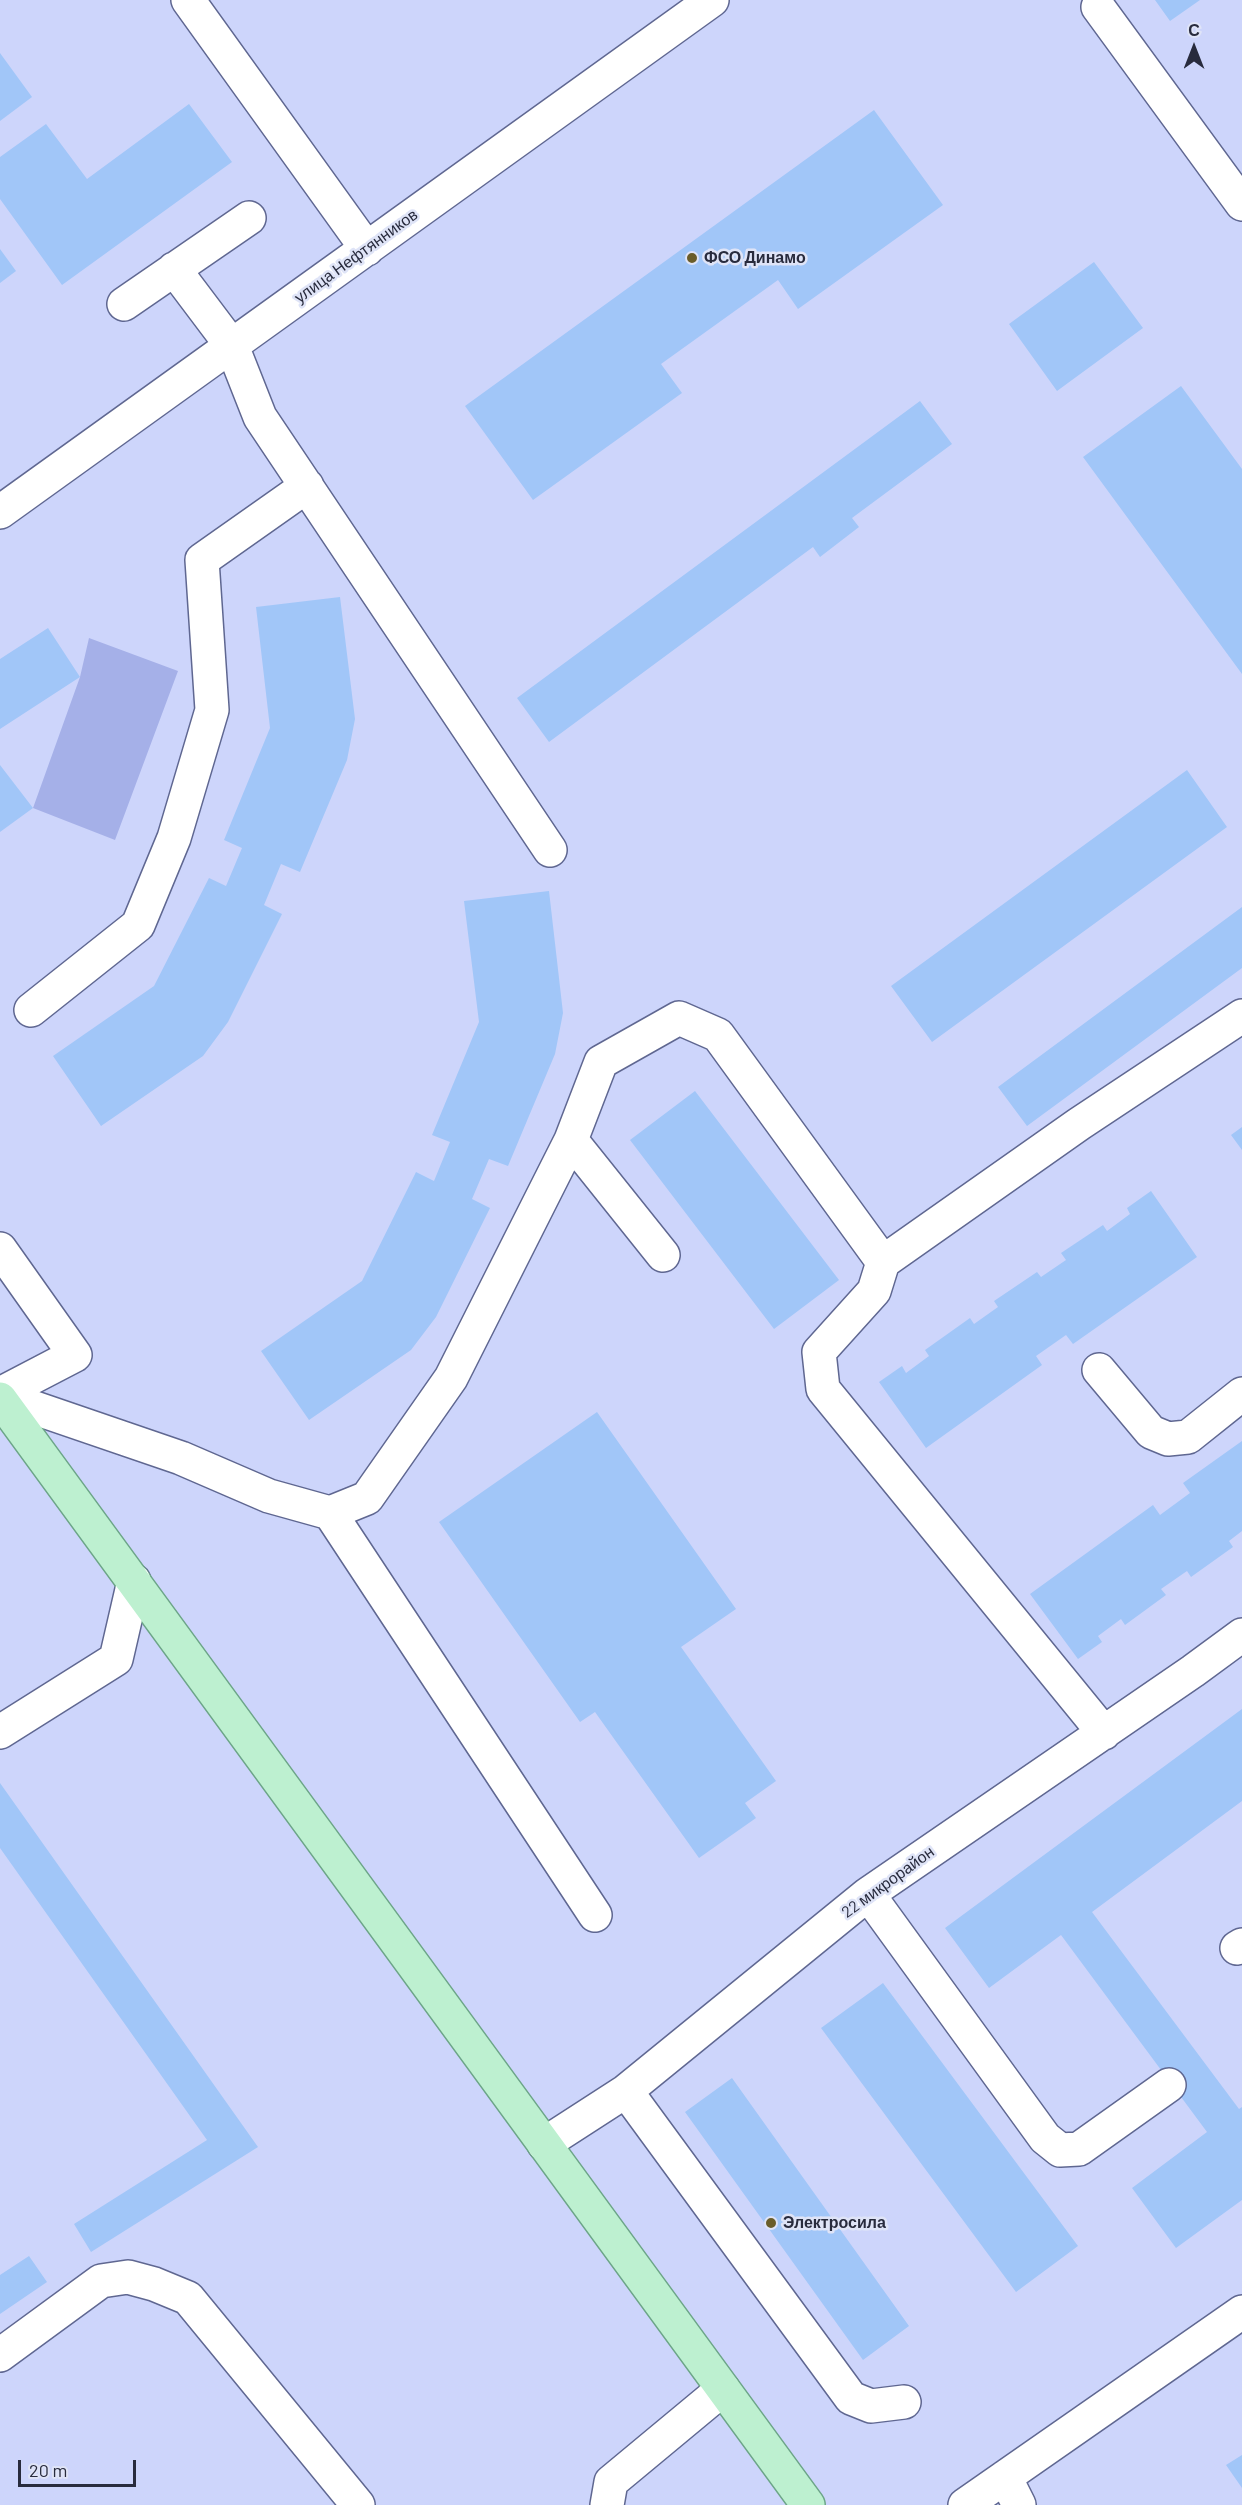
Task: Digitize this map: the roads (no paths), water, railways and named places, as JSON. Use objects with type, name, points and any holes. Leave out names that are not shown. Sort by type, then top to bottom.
[{"type":"main road","points":[[0,1396],[808,2505]]},
{"type":"street","points":[[188,0],[367,249]]},
{"type":"street","name":"улица Нефтянников","points":[[0,512],[712,0]]},
{"type":"street","points":[[1099,2],[1242,204]]},
{"type":"street","points":[[124,304],[249,218]]},
{"type":"street","points":[[174,269],[232,346],[260,417],[550,850]]},
{"type":"street","points":[[31,1010],[138,925],[174,838],[213,710],[202,560],[307,486]]},
{"type":"street","points":[[1104,1733],[823,1389],[819,1352],[874,1291],[883,1262],[1079,1124],[1242,1016]]},
{"type":"street","points":[[0,1396],[181,1458],[269,1496],[330,1513],[367,1498],[451,1378],[571,1140],[601,1062],[679,1018],[718,1035],[883,1262]]},
{"type":"street","points":[[571,1140],[663,1255]]},
{"type":"street","points":[[0,1249],[75,1355],[0,1396]]},
{"type":"street","points":[[1099,1370],[1151,1432],[1168,1439],[1188,1437],[1242,1394]]},
{"type":"street","points":[[330,1513],[595,1915]]},
{"type":"street","points":[[5,1725],[116,1659],[134,1581]]},
{"type":"street","name":"22 микрорайон","points":[[544,2144],[626,2091],[868,1894],[1104,1733],[1242,1635]]},
{"type":"street","points":[[868,1894],[1045,2138],[1060,2150],[1079,2149],[1169,2085]]},
{"type":"street","points":[[626,2091],[851,2398],[871,2406],[904,2402]]},
{"type":"street","points":[[0,2355],[101,2281],[128,2277],[154,2284],[188,2298],[358,2505]]},
{"type":"street","points":[[965,2505],[1012,2491],[1242,2312]]},
{"type":"street","points":[[582,2505],[609,2494],[723,2389]]},
{"type":"place","name":"ФСО Динамо","points":[[692,258]]},
{"type":"place","name":"Электросила","points":[[771,2223]]}]
